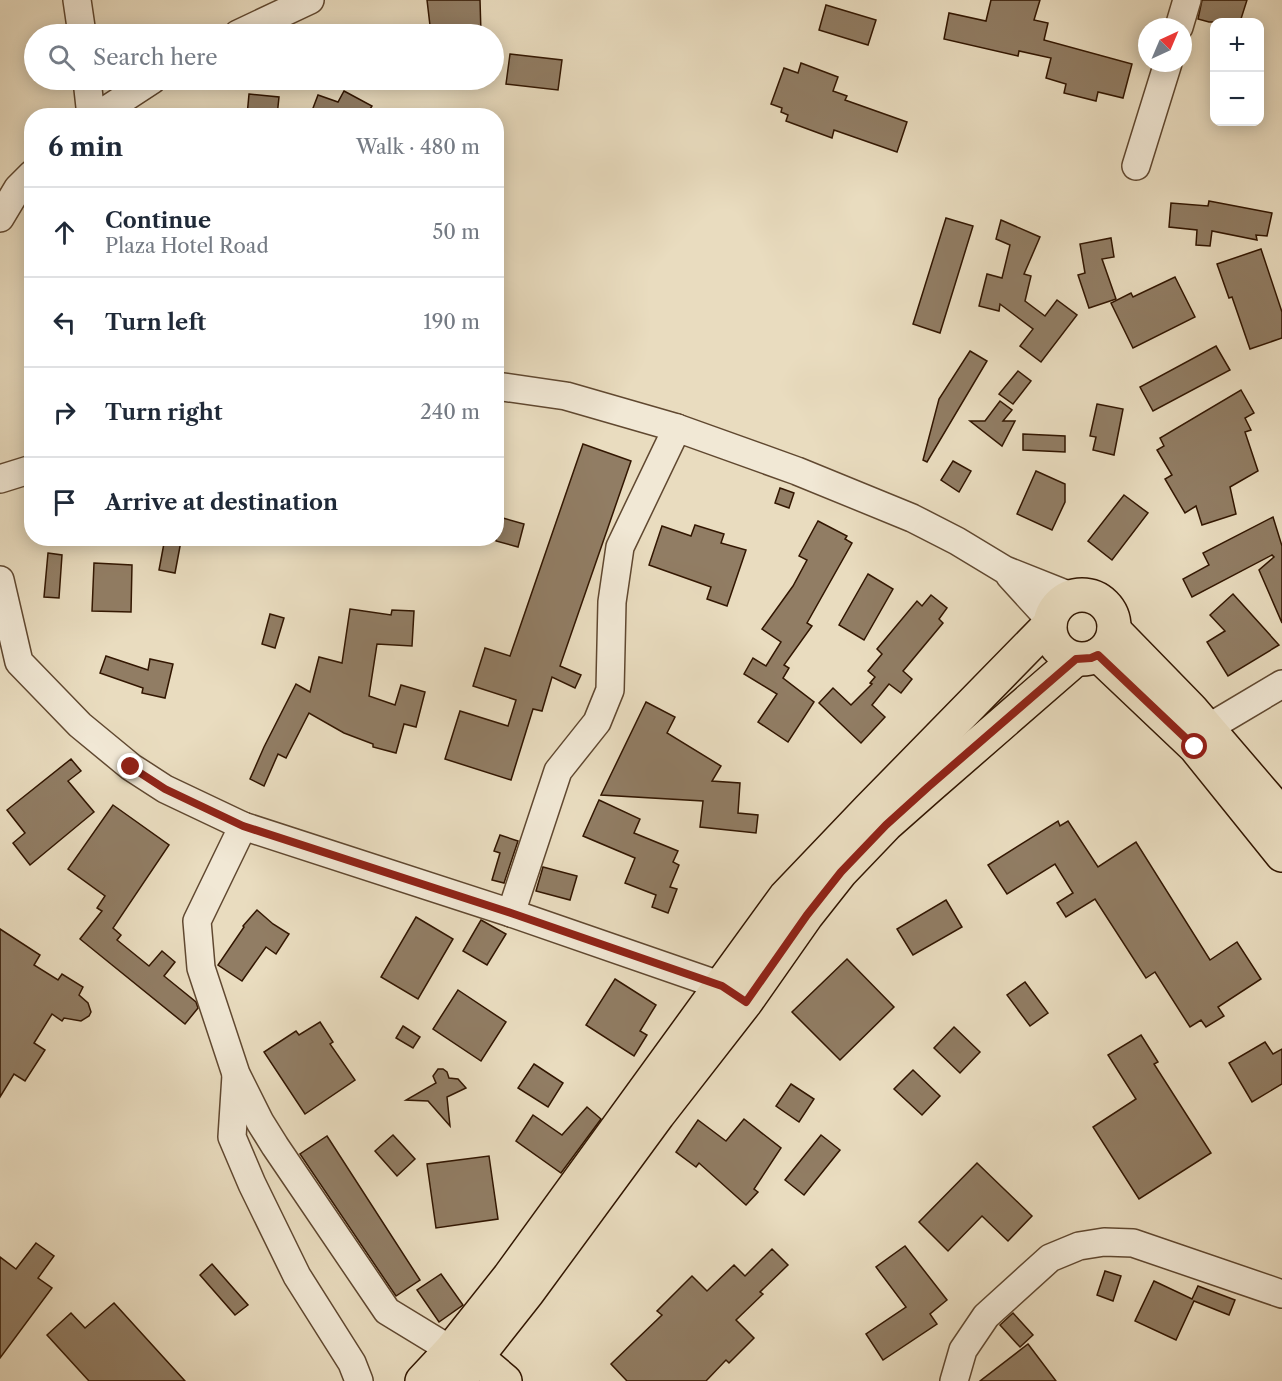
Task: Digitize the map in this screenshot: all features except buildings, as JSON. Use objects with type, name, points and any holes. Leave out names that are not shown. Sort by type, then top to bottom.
[{"type":"main road","points":[[734,994],[807,915],[841,872],[886,825],[928,787],[1096,648],[1111,615],[1102,603],[1088,596],[1073,597],[1056,608],[1051,622],[1051,636],[1056,646],[1065,654],[1096,648],[1208,728],[1282,815]]},
{"type":"main road","points":[[505,1381],[452,1371],[658,1115],[734,994],[785,897],[1051,622]]},
{"type":"main road","points":[[1096,648],[1195,747],[1282,855]]},
{"type":"street","points":[[77,0],[81,24]]},
{"type":"street","points":[[259,24],[310,0]]},
{"type":"street","points":[[1182,18],[1187,0]]},
{"type":"street","points":[[1136,166],[1165,72]]},
{"type":"street","points":[[88,90],[91,108]]},
{"type":"street","points":[[109,108],[137,90]]},
{"type":"street","points":[[0,218],[24,182]]},
{"type":"street","points":[[504,387],[566,396],[678,428],[797,471],[912,518],[957,541],[1005,570],[1073,597]]},
{"type":"street","points":[[511,913],[558,771],[597,722],[610,690],[612,602],[620,548],[678,428]]},
{"type":"street","points":[[0,479],[24,472]]},
{"type":"street","points":[[1005,570],[1051,622]]},
{"type":"street","points":[[0,580],[10,664],[131,767],[165,789],[243,826],[511,913],[734,994]]},
{"type":"street","points":[[1208,728],[1282,684]]},
{"type":"street","points":[[243,826],[197,921],[201,968],[236,1074],[260,1122],[387,1311],[452,1371]]},
{"type":"street","points":[[236,1074],[232,1137],[297,1276],[352,1363],[359,1381]]},
{"type":"street","points":[[267,1214],[306,1192]]},
{"type":"street","points":[[954,1381],[963,1350],[986,1316],[1050,1258],[1079,1246],[1104,1242],[1133,1243],[1282,1294]]},
{"type":"route","points":[[131,767],[165,789],[243,826],[511,913],[722,986],[746,1002],[807,915],[841,872],[886,825],[1076,659],[1098,655],[1195,747]]}]
